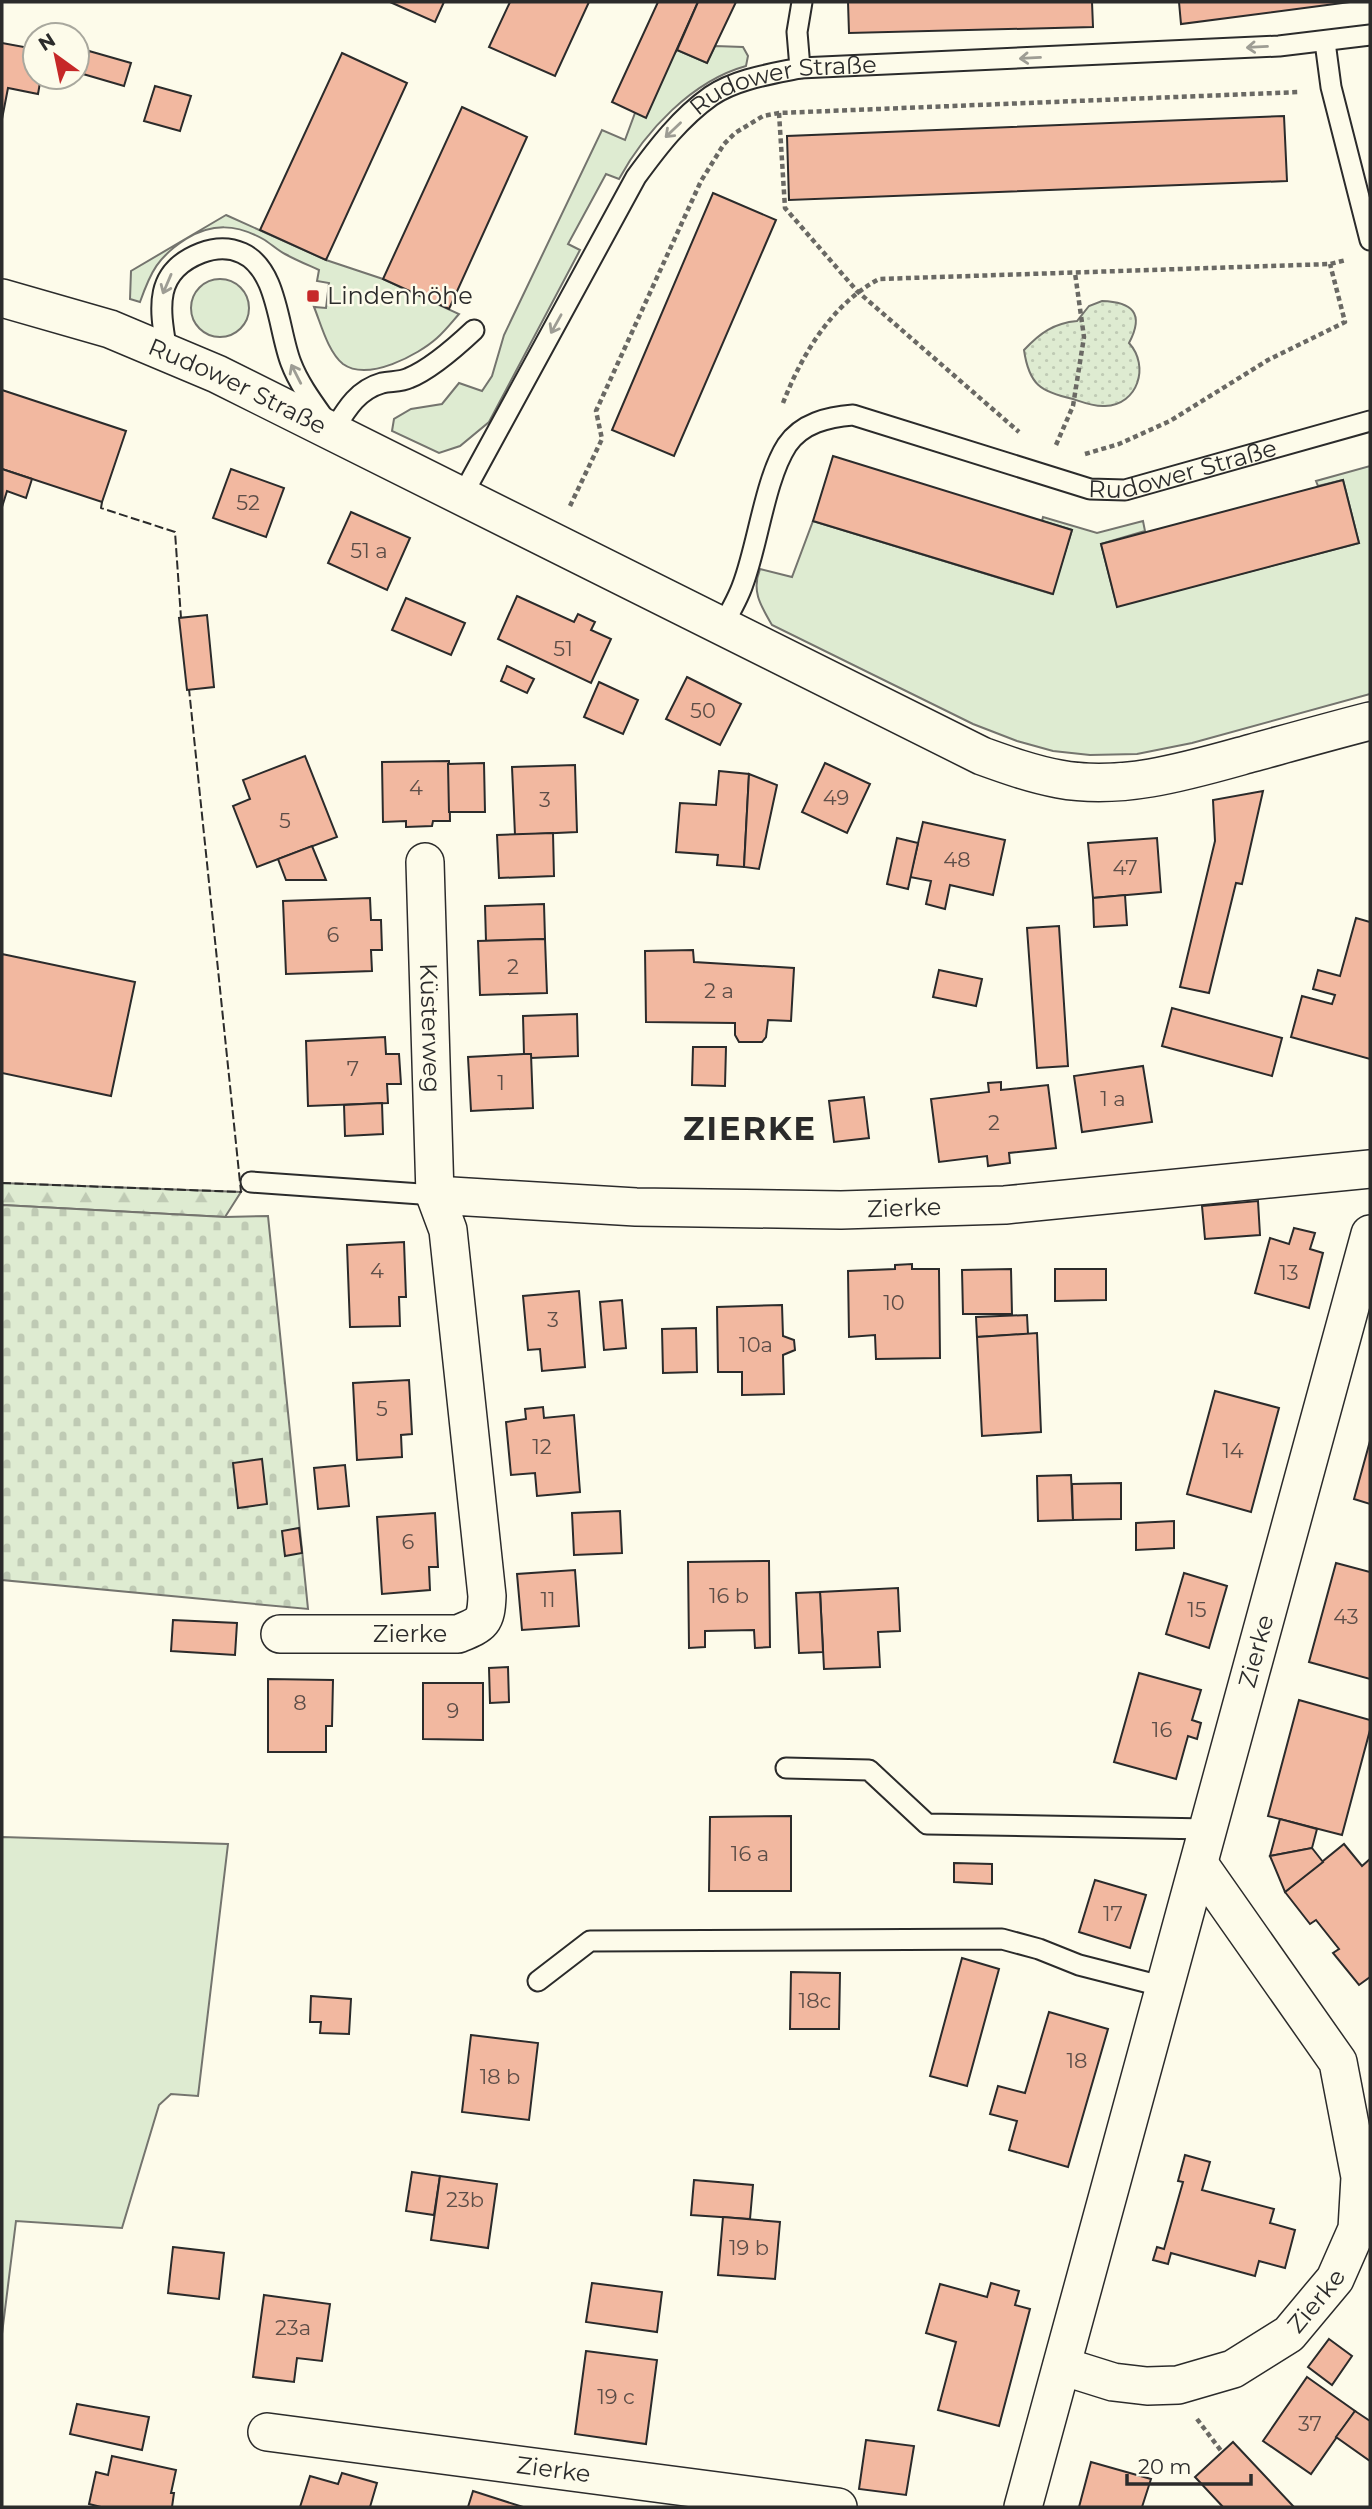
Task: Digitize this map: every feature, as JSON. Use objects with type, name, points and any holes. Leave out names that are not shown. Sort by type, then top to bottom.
[{"type":"street","name":"Rudower Straße","points":[[2,298],[110,328],[167,352],[333,431],[721,628],[982,756],[1060,779],[1106,782],[1152,778],[1200,768],[1370,720]]},
{"type":"street","name":"Küsterweg","points":[[425,862],[435,1195]]},
{"type":"street","name":"Zierke","points":[[280,1634],[458,1634],[477,1626],[487,1614],[448,1230],[435,1195],[636,1207],[841,1210],[1005,1205],[1370,1169]]},
{"type":"street","name":"Zierke","points":[[1023,2507],[1370,1234]]},
{"type":"street","name":"Zierke","points":[[1062,2366],[1113,2382],[1147,2386],[1178,2385],[1233,2369],[1289,2334],[1335,2279],[1357,2229],[1365,2177],[1338,2062],[1199,1864]]},
{"type":"street","name":"Zierke","points":[[267,2432],[838,2507]]},
{"type":"lane","points":[[800,68],[797,32],[802,2]]},
{"type":"lane","name":"Rudower Straße","points":[[462,496],[636,177],[665,138],[713,95],[763,76],[800,68],[1279,46],[1370,35]]},
{"type":"lane","points":[[1325,42],[1338,118],[1370,240]]},
{"type":"lane","points":[[167,352],[161,316],[162,293],[169,275],[186,258],[208,250],[227,248],[244,253],[260,266],[272,292],[290,362],[333,431],[350,403],[362,392],[380,384],[409,379],[455,348],[474,330]]},
{"type":"lane","name":"Rudower Straße","points":[[788,443],[808,426],[828,417],[853,415],[1047,466],[1090,489],[1125,490],[1370,421]]},
{"type":"lane","points":[[721,628],[743,586],[777,466],[788,443]]},
{"type":"lane","name":"Zierke","points":[[251,1182],[435,1195]]},
{"type":"lane","points":[[786,1769],[869,1770],[927,1824],[1208,1829]]},
{"type":"lane","points":[[538,1981],[590,1941],[1002,1939],[1040,1949],[1079,1965],[1165,1987]]},
{"type":"path","points":[[553,542],[602,439],[596,411],[701,181],[724,144],[763,116],[779,113],[1306,92],[1313,100],[1320,124],[1338,118]]},
{"type":"path","points":[[779,113],[785,208],[857,291],[1047,466]]},
{"type":"path","points":[[788,443],[776,422],[792,380],[818,333],[857,291],[879,279],[1330,264],[1357,257]]},
{"type":"path","points":[[1047,466],[1119,444],[1170,421],[1268,359],[1345,322],[1330,264]]},
{"type":"path","points":[[1047,466],[1073,406],[1084,337],[1075,273]]},
{"type":"green space","points":[[715,46],[743,47],[748,56],[746,66],[707,83],[672,110],[642,143],[619,179],[606,174],[568,244],[580,250],[489,422],[460,446],[439,453],[392,431],[394,419],[411,409],[442,404],[459,383],[482,391],[492,376],[504,335],[602,130],[625,140],[635,113],[677,50],[707,63]]},
{"type":"green space","points":[[226,215],[326,260],[383,279],[459,314],[437,338],[418,352],[379,368],[353,369],[343,364],[333,352],[314,307],[326,308],[329,283],[317,281],[319,270],[285,254],[253,234],[224,227],[205,230],[176,246],[157,266],[140,302],[130,299],[131,271]]},
{"type":"green space","points":[[214,279],[226,279],[241,287],[249,302],[249,314],[241,329],[226,337],[214,337],[199,329],[191,314],[191,302],[199,287]]},
{"type":"green space","points":[[1102,301],[1121,304],[1133,311],[1136,324],[1129,343],[1139,362],[1139,373],[1133,392],[1116,404],[1101,406],[1045,390],[1033,379],[1024,350],[1048,330],[1077,321],[1089,306]]},
{"type":"green space","points":[[1370,466],[1370,694],[1192,743],[1137,754],[1090,755],[1053,751],[1017,741],[973,724],[772,625],[757,591],[760,569],[792,577],[813,521],[1052,594],[1072,530],[1042,521],[1043,517],[1097,533],[1143,521],[1145,531],[1101,544],[1117,606],[1359,543],[1343,480],[1318,486],[1316,481]]},
{"type":"green space","points":[[2,1183],[241,1192],[225,1217],[2,1205]]},
{"type":"green space","points":[[2,1205],[225,1217],[268,1216],[308,1609],[2,1580]]},
{"type":"green space","points":[[2,1837],[228,1844],[198,2096],[171,2094],[159,2105],[122,2228],[16,2221],[2,2334]]},
{"type":"building","points":[[390,2],[444,2],[435,22]]},
{"type":"building","points":[[510,2],[589,2],[555,76],[489,47]]},
{"type":"building","points":[[658,2],[698,2],[646,118],[612,102]]},
{"type":"building","points":[[698,2],[736,2],[707,63],[677,50]]},
{"type":"building","points":[[848,2],[1092,2],[1093,27],[849,33]]},
{"type":"building","points":[[1179,2],[1350,2],[1181,24]]},
{"type":"building","points":[[2,43],[21,46],[21,91],[8,88],[2,119]]},
{"type":"building","points":[[91,52],[131,63],[124,86],[91,76]]},
{"type":"building","points":[[342,53],[407,83],[326,260],[260,230]]},
{"type":"building","points":[[155,86],[191,96],[180,131],[144,121]]},
{"type":"building","points":[[462,107],[527,137],[449,309],[383,279]]},
{"type":"building","points":[[1284,116],[1287,181],[789,200],[787,136]]},
{"type":"building","points":[[713,193],[776,220],[674,456],[612,430]]},
{"type":"building","points":[[2,390],[126,431],[102,502],[2,469]]},
{"type":"building","points":[[833,456],[1072,530],[1053,594],[813,521]]},
{"type":"building","points":[[2,469],[32,479],[26,498],[7,491],[2,507]]},
{"type":"building","points":[[231,469],[284,488],[266,537],[213,518]]},
{"type":"building","points":[[1343,480],[1359,543],[1117,607],[1101,544]]},
{"type":"building","points":[[351,512],[410,538],[387,590],[328,563]]},
{"type":"building","points":[[517,596],[574,622],[578,614],[595,622],[591,630],[611,639],[591,683],[498,639]]},
{"type":"building","points":[[406,598],[465,623],[451,655],[392,630]]},
{"type":"building","points":[[207,615],[214,687],[187,690],[179,618]]},
{"type":"building","points":[[507,666],[534,679],[527,693],[501,681]]},
{"type":"building","points":[[687,677],[741,704],[720,745],[666,719]]},
{"type":"building","points":[[599,682],[638,700],[623,734],[584,717]]},
{"type":"building","points":[[305,756],[337,837],[257,867],[233,806],[250,799],[243,780]]},
{"type":"building","points":[[449,761],[450,821],[433,821],[432,826],[406,827],[406,821],[383,822],[382,762]]},
{"type":"building","points":[[484,763],[485,812],[449,812],[448,764]]},
{"type":"building","points":[[825,763],[870,784],[847,833],[802,812]]},
{"type":"building","points":[[575,765],[577,832],[515,835],[512,767]]},
{"type":"building","points":[[719,771],[749,774],[744,867],[717,865],[718,855],[676,852],[680,803],[716,805]]},
{"type":"building","points":[[749,774],[777,785],[759,869],[744,867]]},
{"type":"building","points":[[1263,791],[1242,884],[1236,883],[1209,993],[1180,987],[1215,841],[1213,800]]},
{"type":"building","points":[[923,822],[1005,840],[993,895],[950,885],[945,909],[926,904],[931,881],[910,877]]},
{"type":"building","points":[[553,833],[554,876],[499,878],[497,835]]},
{"type":"building","points":[[897,838],[918,843],[908,889],[887,884]]},
{"type":"building","points":[[1157,838],[1161,892],[1093,898],[1088,843]]},
{"type":"building","points":[[312,846],[326,880],[286,880],[278,859]]},
{"type":"building","points":[[1125,895],[1127,925],[1094,927],[1093,898]]},
{"type":"building","points":[[370,898],[371,920],[381,920],[382,950],[371,950],[372,971],[286,974],[283,901]]},
{"type":"building","points":[[544,904],[545,939],[486,941],[485,906]]},
{"type":"building","points":[[1356,918],[1370,922],[1370,1059],[1291,1037],[1302,996],[1332,1004],[1335,995],[1313,989],[1318,970],[1340,976]]},
{"type":"building","points":[[1059,926],[1068,1066],[1037,1068],[1027,928]]},
{"type":"building","points":[[545,939],[547,993],[480,995],[478,941]]},
{"type":"building","points":[[693,950],[694,962],[794,968],[791,1021],[768,1020],[766,1037],[762,1042],[739,1042],[735,1035],[735,1023],[646,1022],[645,951]]},
{"type":"building","points":[[2,954],[135,982],[111,1096],[2,1073]]},
{"type":"building","points":[[939,970],[982,979],[976,1006],[933,997]]},
{"type":"building","points":[[1172,1008],[1282,1038],[1272,1076],[1162,1046]]},
{"type":"building","points":[[577,1014],[578,1056],[531,1058],[531,1054],[524,1054],[523,1016]]},
{"type":"building","points":[[385,1037],[386,1054],[399,1054],[401,1084],[387,1084],[388,1103],[308,1106],[306,1041]]},
{"type":"building","points":[[693,1047],[726,1047],[725,1086],[692,1085]]},
{"type":"building","points":[[531,1054],[533,1108],[471,1111],[468,1057]]},
{"type":"building","points":[[1143,1066],[1152,1122],[1082,1132],[1074,1076]]},
{"type":"building","points":[[1001,1082],[1001,1090],[1048,1085],[1056,1148],[1009,1153],[1010,1163],[988,1166],[987,1156],[939,1162],[931,1099],[989,1092],[988,1083]]},
{"type":"building","points":[[864,1097],[869,1138],[834,1142],[829,1101]]},
{"type":"building","points":[[382,1103],[383,1134],[345,1136],[344,1105]]},
{"type":"building","points":[[1258,1201],[1260,1235],[1205,1239],[1202,1206]]},
{"type":"building","points":[[1294,1228],[1315,1233],[1310,1249],[1323,1253],[1309,1308],[1255,1293],[1270,1238],[1289,1244]]},
{"type":"building","points":[[404,1242],[406,1297],[399,1297],[400,1326],[350,1327],[347,1245]]},
{"type":"building","points":[[912,1264],[912,1269],[939,1269],[940,1358],[876,1359],[875,1335],[849,1337],[848,1271],[895,1269],[895,1265]]},
{"type":"building","points":[[1011,1269],[1012,1314],[963,1314],[962,1270]]},
{"type":"building","points":[[1055,1269],[1106,1269],[1106,1300],[1055,1301]]},
{"type":"building","points":[[579,1291],[585,1367],[542,1371],[540,1349],[528,1350],[523,1296]]},
{"type":"building","points":[[622,1300],[626,1348],[604,1350],[600,1302]]},
{"type":"building","points":[[782,1305],[783,1336],[794,1340],[795,1350],[783,1355],[784,1394],[742,1395],[742,1372],[718,1372],[717,1307]]},
{"type":"building","points":[[1027,1315],[1028,1334],[977,1337],[976,1317]]},
{"type":"building","points":[[696,1328],[697,1372],[663,1373],[662,1329]]},
{"type":"building","points":[[1037,1333],[1041,1432],[982,1436],[977,1337]]},
{"type":"building","points":[[409,1380],[412,1434],[401,1435],[402,1457],[357,1460],[353,1383]]},
{"type":"building","points":[[1215,1391],[1279,1408],[1251,1512],[1187,1494]]},
{"type":"building","points":[[543,1407],[544,1418],[574,1415],[580,1492],[537,1496],[535,1473],[511,1475],[506,1422],[526,1419],[525,1409]]},
{"type":"building","points":[[1370,1441],[1370,1504],[1354,1499]]},
{"type":"building","points":[[262,1459],[267,1504],[238,1508],[233,1463]]},
{"type":"building","points":[[345,1465],[349,1506],[318,1509],[314,1468]]},
{"type":"building","points":[[1071,1475],[1073,1520],[1038,1521],[1037,1476]]},
{"type":"building","points":[[1121,1483],[1121,1519],[1073,1520],[1072,1484]]},
{"type":"building","points":[[620,1511],[622,1553],[574,1555],[572,1513]]},
{"type":"building","points":[[435,1513],[438,1567],[429,1567],[430,1590],[382,1594],[377,1517]]},
{"type":"building","points":[[1174,1521],[1174,1548],[1136,1550],[1136,1523]]},
{"type":"building","points":[[299,1528],[302,1553],[285,1556],[282,1531]]},
{"type":"building","points":[[769,1561],[770,1647],[755,1648],[754,1630],[705,1631],[705,1647],[689,1648],[688,1562]]},
{"type":"building","points":[[1336,1563],[1370,1572],[1370,1679],[1309,1662]]},
{"type":"building","points":[[575,1570],[579,1626],[522,1630],[517,1574]]},
{"type":"building","points":[[1184,1573],[1227,1586],[1209,1648],[1166,1634]]},
{"type":"building","points":[[898,1588],[900,1631],[878,1632],[880,1667],[824,1669],[820,1592]]},
{"type":"building","points":[[820,1592],[823,1652],[799,1653],[796,1593]]},
{"type":"building","points":[[173,1620],[237,1623],[235,1655],[171,1651]]},
{"type":"building","points":[[508,1667],[509,1702],[490,1703],[489,1668]]},
{"type":"building","points":[[1139,1673],[1201,1690],[1192,1720],[1201,1723],[1197,1739],[1188,1736],[1176,1779],[1114,1762]]},
{"type":"building","points":[[268,1679],[333,1680],[332,1726],[326,1726],[326,1752],[268,1752]]},
{"type":"building","points":[[423,1683],[483,1683],[483,1740],[423,1739]]},
{"type":"building","points":[[1299,1700],[1370,1720],[1370,1730],[1342,1835],[1268,1816]]},
{"type":"building","points":[[791,1816],[791,1891],[709,1891],[710,1817]]},
{"type":"building","points":[[1280,1819],[1317,1829],[1312,1848],[1270,1856]]},
{"type":"building","points":[[1344,1844],[1362,1866],[1370,1859],[1370,1977],[1359,1985],[1333,1953],[1339,1949],[1316,1920],[1310,1924],[1285,1892]]},
{"type":"building","points":[[1312,1848],[1323,1862],[1285,1892],[1270,1856]]},
{"type":"building","points":[[954,1863],[992,1864],[992,1884],[954,1882]]},
{"type":"building","points":[[1095,1880],[1146,1895],[1130,1948],[1079,1932]]},
{"type":"building","points":[[962,1958],[999,1969],[967,2086],[930,2076]]},
{"type":"building","points":[[791,1972],[840,1973],[839,2029],[790,2029]]},
{"type":"building","points":[[311,1996],[351,1999],[349,2034],[320,2033],[321,2022],[310,2022]]},
{"type":"building","points":[[1049,2012],[1108,2029],[1068,2167],[1009,2150],[1017,2121],[990,2114],[998,2086],[1025,2093]]},
{"type":"building","points":[[471,2035],[538,2043],[529,2120],[462,2112]]},
{"type":"building","points":[[1185,2155],[1210,2162],[1202,2190],[1274,2209],[1270,2223],[1295,2230],[1285,2268],[1259,2261],[1255,2276],[1171,2253],[1168,2264],[1153,2260],[1157,2247],[1164,2249],[1183,2182],[1178,2181]]},
{"type":"building","points":[[412,2172],[440,2176],[434,2215],[406,2211]]},
{"type":"building","points":[[440,2176],[497,2184],[488,2248],[431,2240]]},
{"type":"building","points":[[694,2180],[753,2185],[750,2219],[691,2215]]},
{"type":"building","points":[[723,2217],[780,2222],[775,2279],[718,2275]]},
{"type":"building","points":[[173,2247],[224,2253],[219,2299],[168,2293]]},
{"type":"building","points":[[592,2283],[662,2292],[657,2332],[586,2322]]},
{"type":"building","points":[[991,2283],[1019,2291],[1015,2305],[1030,2309],[999,2426],[938,2410],[956,2342],[926,2333],[940,2284],[987,2297]]},
{"type":"building","points":[[264,2295],[330,2304],[322,2361],[297,2358],[294,2382],[253,2377]]},
{"type":"building","points":[[1329,2339],[1352,2356],[1332,2385],[1308,2367]]},
{"type":"building","points":[[586,2351],[657,2360],[646,2444],[575,2434]]},
{"type":"building","points":[[1307,2377],[1355,2411],[1311,2474],[1263,2441]]},
{"type":"building","points":[[77,2404],[149,2417],[142,2450],[70,2434]]},
{"type":"building","points":[[1355,2411],[1370,2421],[1370,2461],[1336,2437]]},
{"type":"building","points":[[866,2440],[914,2446],[906,2495],[859,2489]]},
{"type":"building","points":[[1233,2442],[1294,2507],[1223,2507],[1195,2477]]},
{"type":"building","points":[[112,2456],[176,2470],[171,2493],[174,2493],[172,2507],[101,2507],[89,2504],[96,2472],[108,2475]]},
{"type":"building","points":[[1091,2462],[1151,2479],[1142,2507],[1079,2507]]},
{"type":"building","points":[[342,2473],[377,2483],[370,2507],[300,2507],[310,2476],[338,2484]]},
{"type":"building","points":[[473,2491],[523,2507],[468,2507]]},
{"type":"fence","points":[[102,502],[101,508],[175,532],[181,618]]},
{"type":"fence","points":[[2,1183],[241,1192],[189,689]]},
{"type":"place","name":"Lindenhöhe","points":[[313,296]]},
{"type":"district","name":"ZIERKE","points":[[750,1129]]}]
